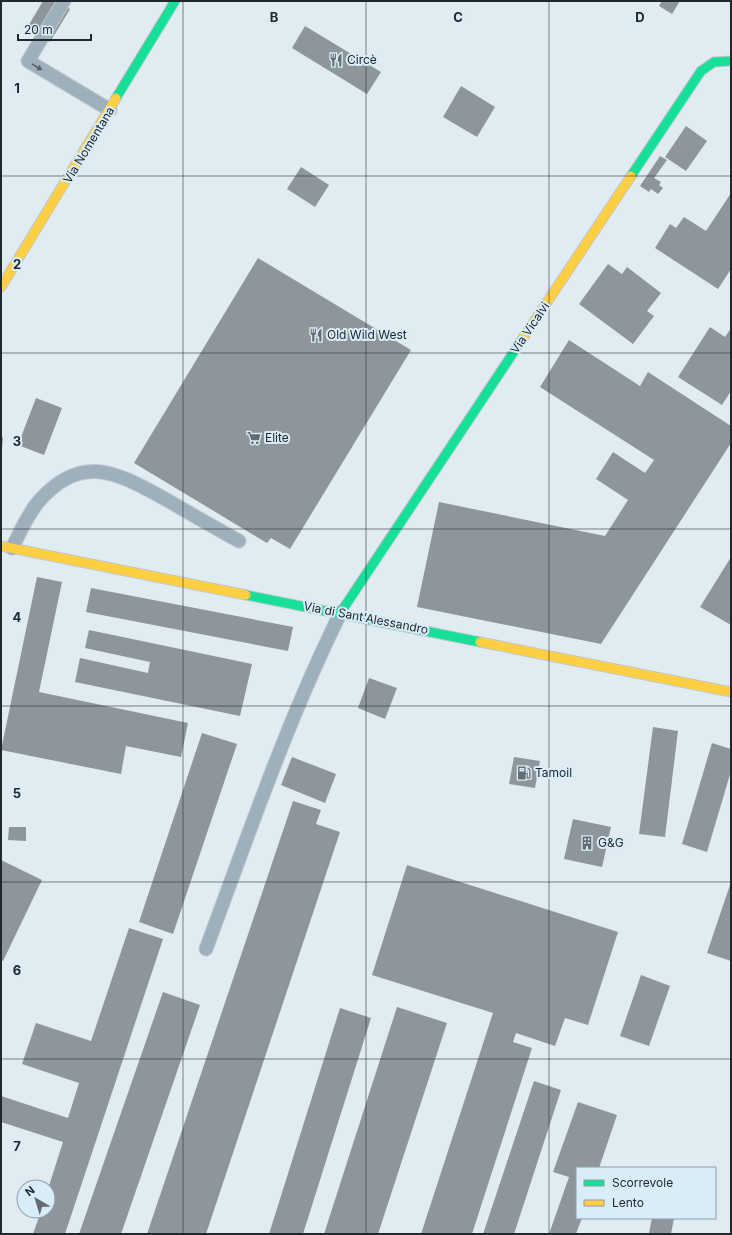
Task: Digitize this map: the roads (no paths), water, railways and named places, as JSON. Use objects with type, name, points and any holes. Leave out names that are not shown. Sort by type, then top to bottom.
[{"type":"street","name":"Via Nomentana","points":[[1,288],[175,1]]},
{"type":"street","name":"Via Vicalvi","points":[[340,612],[701,71],[715,61],[731,61]]},
{"type":"street","name":"Via di Sant'Alessandro","points":[[6,547],[340,612],[731,692]]},
{"type":"lane","points":[[64,1],[28,61],[110,110]]},
{"type":"lane","points":[[6,547],[47,492],[70,477],[92,471],[112,473],[131,480],[238,541]]},
{"type":"lane","points":[[206,949],[264,791],[322,651],[340,612]]},
{"type":"place","name":"Circè","points":[[336,60]]},
{"type":"place","name":"Old Wild West","points":[[316,335]]},
{"type":"place","name":"Elite","points":[[254,438]]},
{"type":"place","name":"Tamoil","points":[[524,773]]},
{"type":"place","name":"G&G","points":[[587,843]]}]
